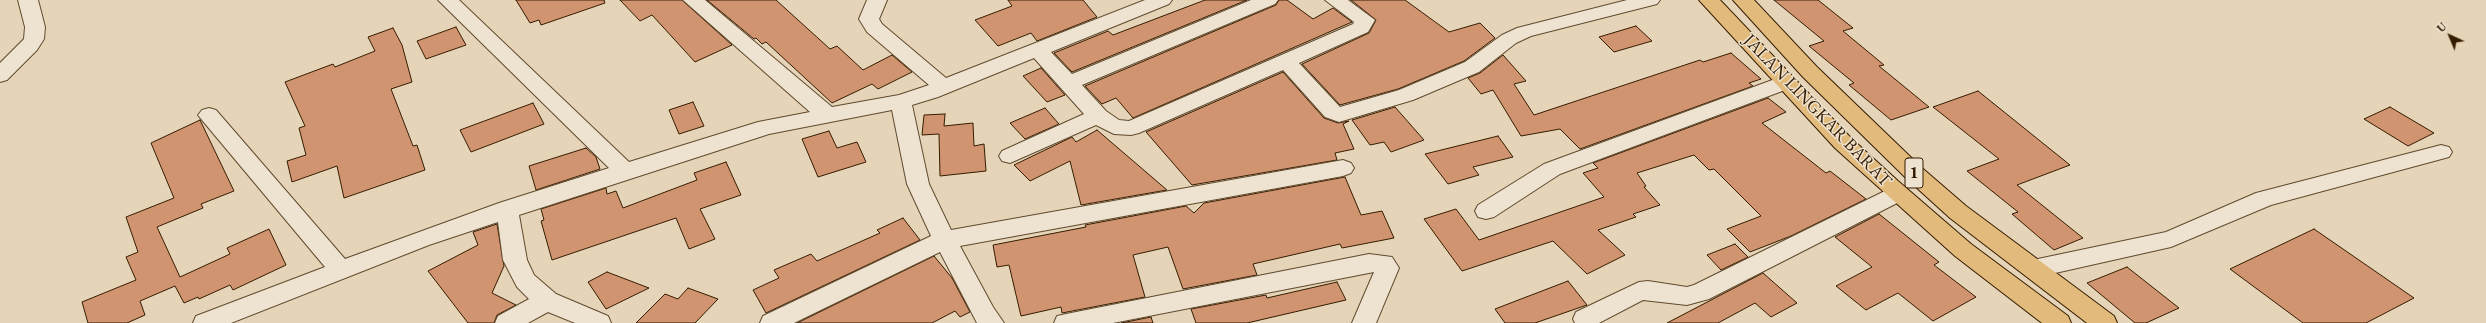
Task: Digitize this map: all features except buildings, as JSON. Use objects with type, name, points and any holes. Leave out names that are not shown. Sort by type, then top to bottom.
[{"type":"highway","name":"JALAN LINGKAR BARAT","points":[[1709,0],[1843,143],[1897,193],[1963,250],[2059,323]]},
{"type":"highway","name":"JALAN LINGKAR BARAT","points":[[1743,0],[1810,72],[1914,173],[1958,212],[2105,323]]},
{"type":"street","points":[[0,75],[30,46],[34,39],[35,27],[28,0]]},
{"type":"street","points":[[448,0],[625,171]]},
{"type":"street","points":[[692,0],[826,114]]},
{"type":"street","points":[[877,0],[870,10],[869,19],[874,28],[944,87]]},
{"type":"street","points":[[205,323],[341,270],[508,209],[625,171],[759,129],[826,114],[901,101],[944,87],[1162,0]]},
{"type":"street","points":[[1069,83],[1268,0]]},
{"type":"street","points":[[1038,50],[1098,116],[1114,128],[1131,128],[1361,28],[1365,24],[1365,20],[1361,16],[1335,0]]},
{"type":"street","points":[[1286,61],[1332,112],[1339,115],[1406,95],[1472,67],[1509,39],[1524,32],[1650,0]]},
{"type":"street","points":[[1486,211],[1552,169],[1786,82]]},
{"type":"street","points":[[901,101],[918,184],[981,320]]},
{"type":"street","points":[[209,116],[341,270]]},
{"type":"street","points":[[1010,156],[1098,116]]},
{"type":"street","points":[[2033,269],[2171,239],[2264,198],[2441,152]]},
{"type":"street","points":[[772,323],[944,240],[1344,168]]},
{"type":"street","points":[[1585,319],[1639,291],[1648,290],[1687,296],[1700,293],[1897,193]]},
{"type":"street","points":[[508,209],[518,270],[525,281],[547,301],[599,323]]},
{"type":"street","points":[[1066,323],[1368,264],[1384,263],[1387,268],[1364,323]]},
{"type":"street","points":[[507,323],[547,301]]}]
